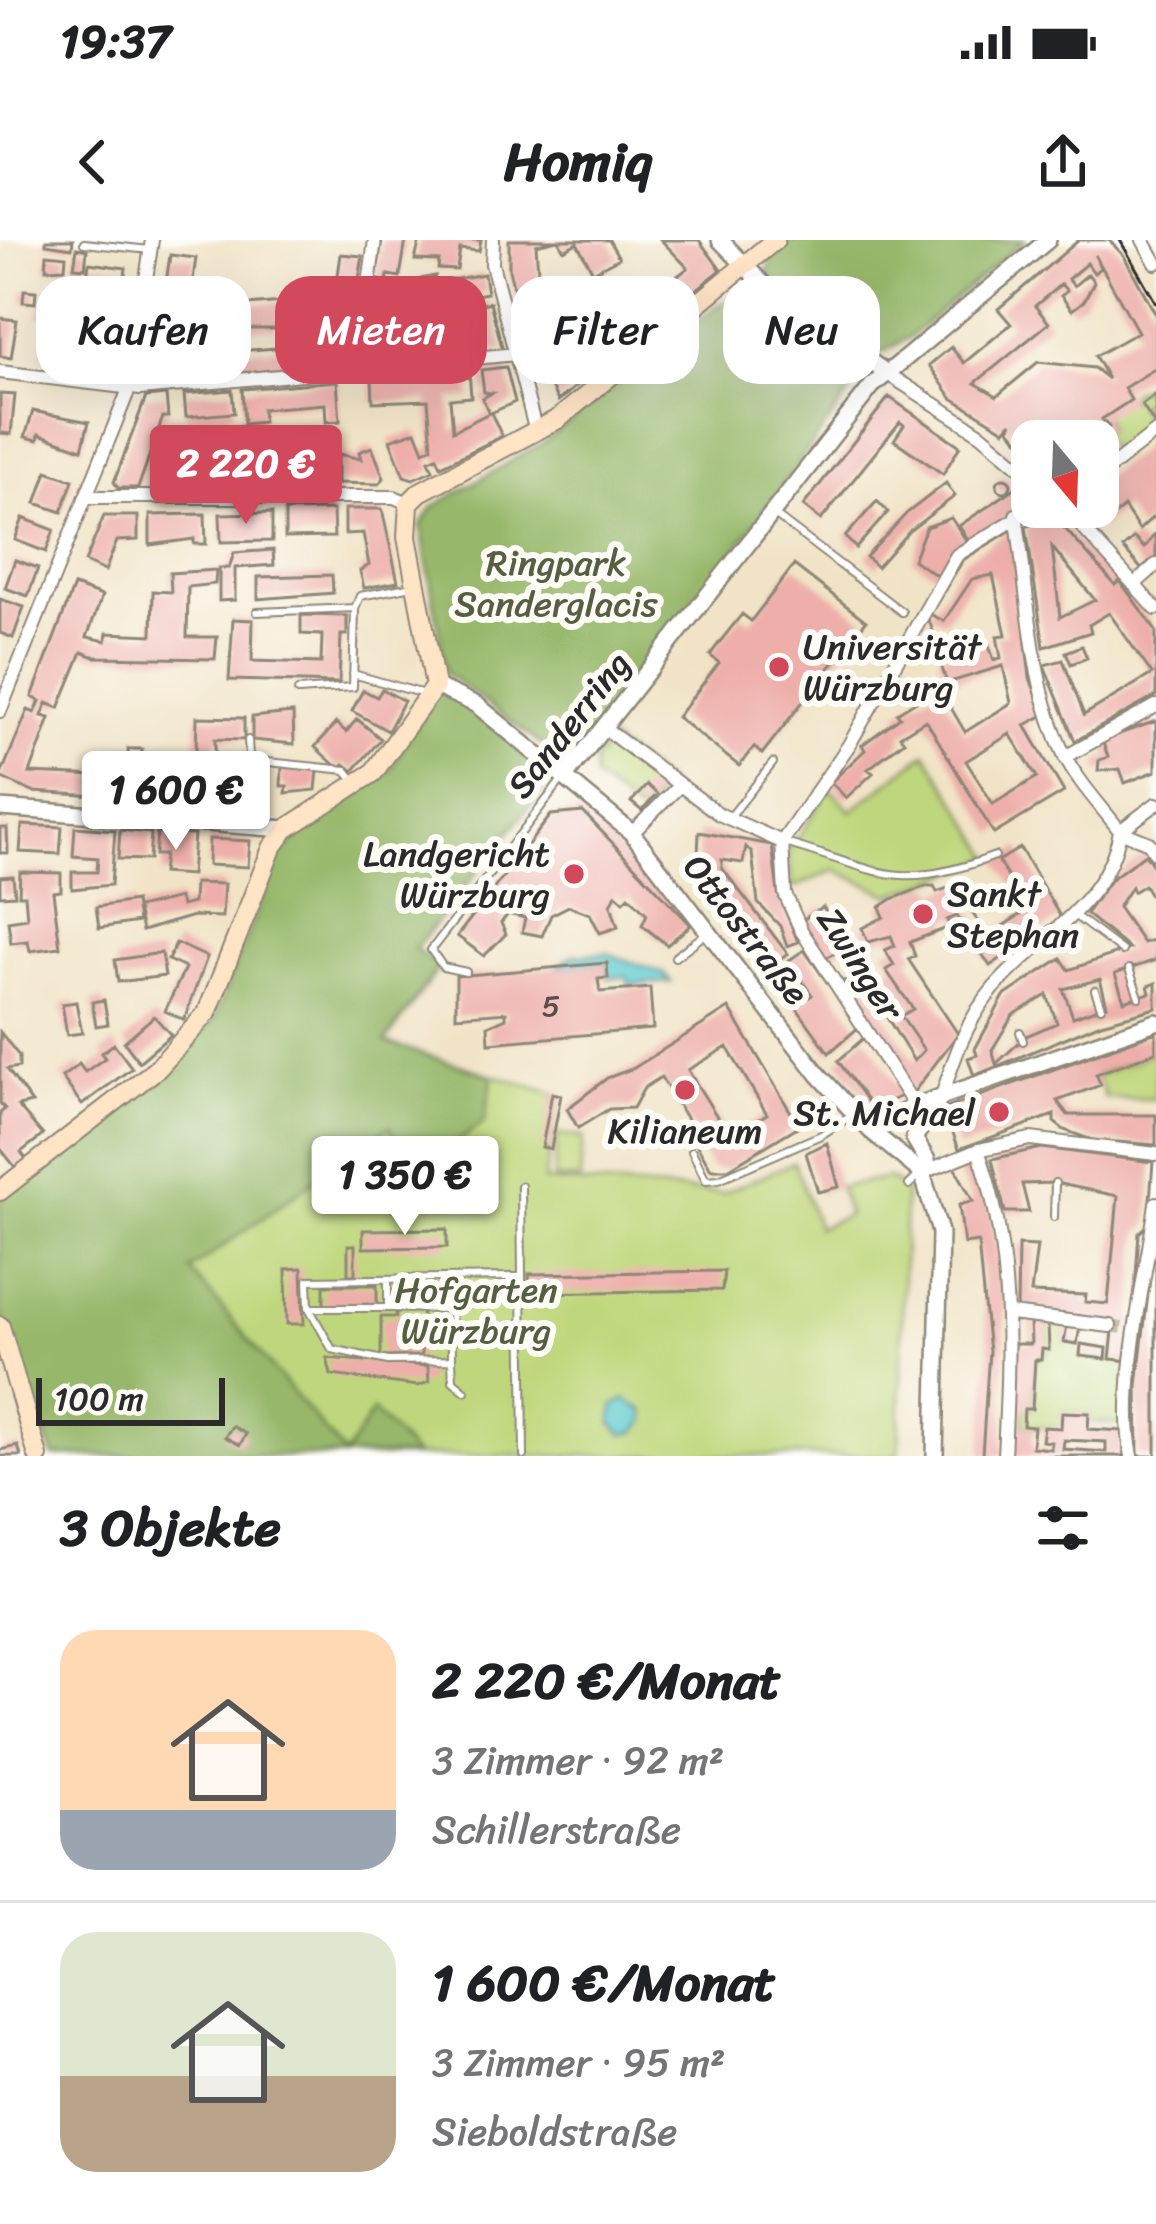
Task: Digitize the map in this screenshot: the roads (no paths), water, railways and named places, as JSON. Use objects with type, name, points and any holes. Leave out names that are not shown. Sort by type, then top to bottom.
[{"type":"main road","points":[[0,1191],[158,1068],[206,1013],[272,848],[286,829],[359,785],[387,757],[430,690],[404,516],[409,503],[420,492],[536,432],[745,269],[775,240]]},
{"type":"main road","points":[[0,1326],[38,1456]]},
{"type":"street","points":[[370,276],[375,240]]},
{"type":"street","points":[[493,240],[492,264],[511,316]]},
{"type":"street","points":[[720,240],[745,269],[1011,459]]},
{"type":"street","name":"Sanderring","points":[[567,775],[871,388],[1048,240]]},
{"type":"street","points":[[1143,240],[1156,263]]},
{"type":"street","points":[[0,711],[129,389],[151,245]]},
{"type":"street","points":[[0,372],[129,389],[275,377]]},
{"type":"street","points":[[529,384],[536,432]]},
{"type":"street","points":[[1119,461],[1156,432]]},
{"type":"street","points":[[89,497],[394,497],[409,503]]},
{"type":"street","points":[[604,728],[728,820],[782,842],[849,745],[957,555],[1011,518]]},
{"type":"street","points":[[1018,528],[1036,633],[1035,671],[1065,757],[1120,831],[1152,848]]},
{"type":"street","points":[[1084,528],[1137,582],[1156,609]]},
{"type":"street","points":[[1137,582],[1156,565]]},
{"type":"street","name":"Ottostraße","points":[[430,690],[477,704],[632,833],[854,1113],[922,1173]]},
{"type":"street","points":[[1065,757],[1156,706]]},
{"type":"street","points":[[632,833],[678,787]]},
{"type":"street","points":[[915,1142],[922,1120],[942,1096],[977,1010],[995,986],[1074,915],[1116,853],[1120,831],[1156,804]]},
{"type":"street","points":[[0,808],[286,829]]},
{"type":"street","name":"Zwinger","points":[[782,842],[785,894],[800,930],[915,1106]]},
{"type":"street","points":[[870,1130],[915,1106],[1031,1060],[1151,1019]]},
{"type":"street","points":[[922,1173],[978,1150],[1055,1139],[1156,1154]]},
{"type":"street","points":[[892,1146],[915,1142]]},
{"type":"street","points":[[915,1142],[927,1160],[922,1173],[940,1232],[935,1456]]},
{"type":"street","points":[[978,1150],[995,1197],[1011,1314],[1004,1456]]},
{"type":"street","points":[[1132,1456],[1133,1329],[1156,1203]]},
{"type":"street","points":[[1011,1314],[1110,1326]]},
{"type":"lane","points":[[84,243],[151,245]]},
{"type":"lane","points":[[772,513],[902,612]]},
{"type":"lane","points":[[298,692],[353,687],[355,608],[360,596],[417,585]]},
{"type":"lane","points":[[257,612],[355,608]]},
{"type":"lane","points":[[353,674],[430,690]]},
{"type":"lane","points":[[248,740],[249,757],[258,761],[346,770],[359,785]]},
{"type":"lane","points":[[728,820],[773,763]]},
{"type":"lane","name":"Sanderring","points":[[466,972],[443,967],[431,950],[567,775]]},
{"type":"lane","points":[[782,842],[913,879],[950,873],[994,856]]},
{"type":"lane","points":[[1074,915],[1122,951]]},
{"type":"lane","points":[[675,957],[711,930]]},
{"type":"lane","points":[[1129,969],[1139,997]]},
{"type":"lane","points":[[1095,990],[1101,1007]]},
{"type":"lane","points":[[692,1150],[706,1180],[719,1179],[821,1135],[854,1113]]},
{"type":"lane","points":[[909,1185],[922,1173]]},
{"type":"lane","points":[[1054,1183],[1054,1217]]},
{"type":"lane","points":[[521,1186],[524,1456]]},
{"type":"lane","points":[[452,1360],[388,1361],[332,1349],[309,1308],[308,1280],[521,1277]]},
{"type":"lane","points":[[451,1278],[453,1381],[464,1391]]},
{"type":"lane","points":[[388,1279],[388,1309]]},
{"type":"lane","points":[[309,1308],[451,1309]]},
{"type":"water","points":[[607,953],[663,973],[671,982],[629,985],[627,977],[608,978],[607,964],[556,968],[574,955]]},
{"type":"water","points":[[625,1399],[645,1411],[645,1422],[634,1433],[623,1434],[612,1423],[614,1406]]},
{"type":"tunnel","points":[[1110,1326],[1129,1329]]},
{"type":"tram line","points":[[1120,240],[1156,303]]},
{"type":"place","name":"Universität Würzburg","points":[[779,667]]},
{"type":"place","name":"Landgericht Würzburg","points":[[574,874]]},
{"type":"place","name":"Sankt Stephan","points":[[923,914]]},
{"type":"place","name":"Kilianeum","points":[[685,1090]]},
{"type":"place","name":"St. Michael","points":[[999,1112]]},
{"type":"park label","name":"Ringpark Sanderglacis","points":[[556,582]]},
{"type":"park label","name":"Hofgarten Würzburg","points":[[476,1310]]}]
